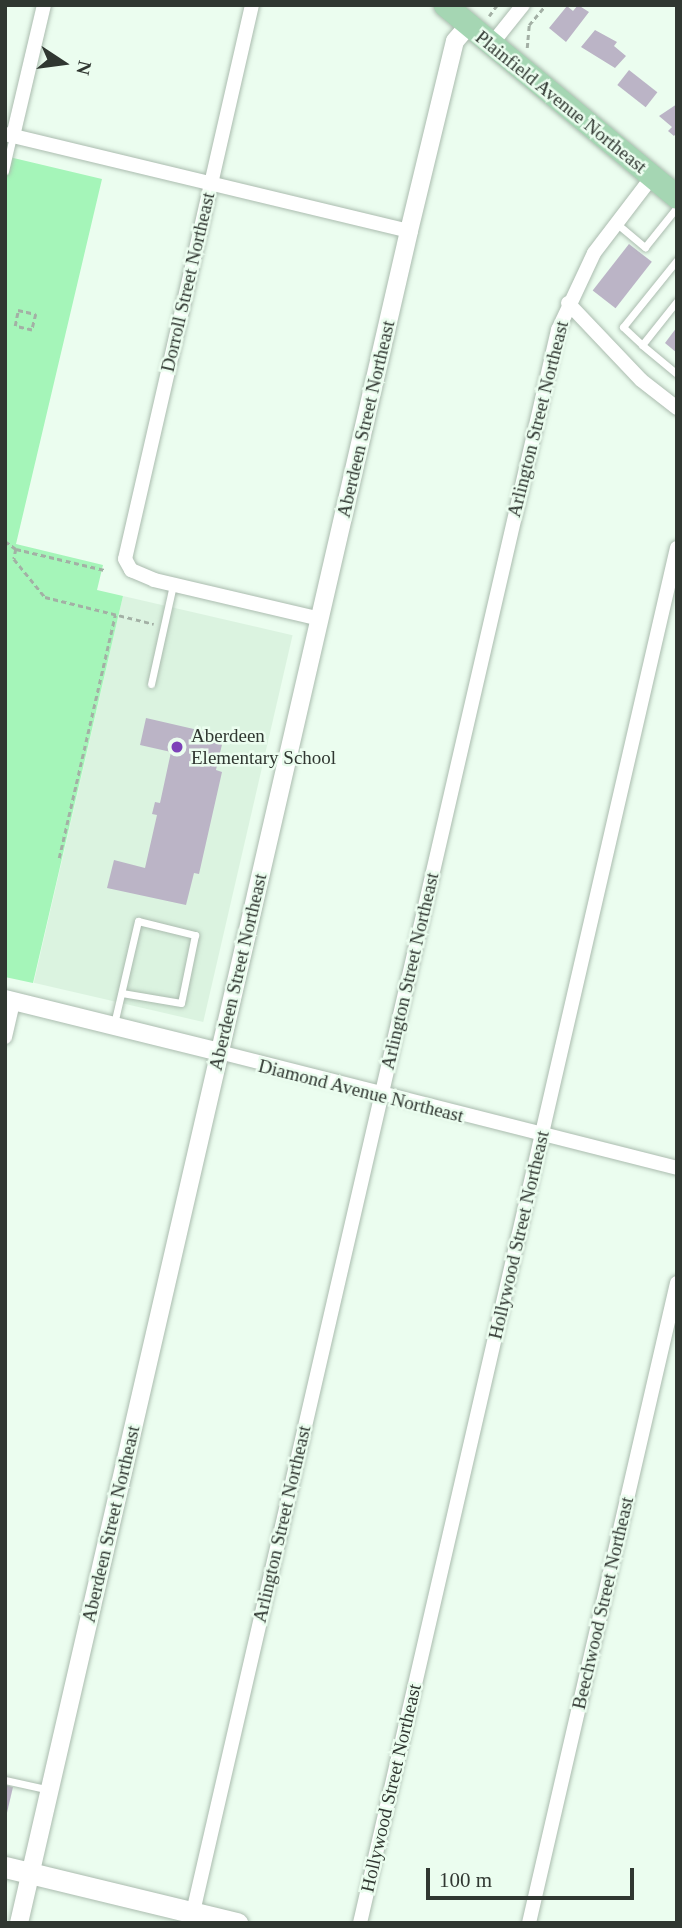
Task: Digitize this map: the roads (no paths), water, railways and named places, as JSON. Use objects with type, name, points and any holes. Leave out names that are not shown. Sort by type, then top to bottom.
[{"type":"main road","name":"Plainfield Avenue Northeast","points":[[445,5],[479,21],[491,45],[677,197]]},
{"type":"main road","points":[[5,1867],[237,1923]]},
{"type":"street","points":[[44,5],[9,135],[409,231]]},
{"type":"street","name":"Dorroll Street Northeast","points":[[173,585],[135,573],[125,559],[252,5]]},
{"type":"street","points":[[491,45],[523,5]]},
{"type":"street","name":"Aberdeen Street Northeast","points":[[19,1923],[409,231],[455,41],[479,21]]},
{"type":"street","name":"Arlington Street Northeast","points":[[193,1912],[550,360],[568,303],[594,253],[653,177]]},
{"type":"street","points":[[568,303],[641,380],[677,408]]},
{"type":"street","name":"Hollywood Street Northeast","points":[[360,1923],[677,548]]},
{"type":"street","points":[[173,585],[320,619]]},
{"type":"street","points":[[5,1037],[9,1000]]},
{"type":"street","name":"Diamond Avenue Northeast","points":[[9,1000],[219,1052],[381,1096],[677,1168]]},
{"type":"street","name":"Beechwood Street Northeast","points":[[529,1923],[677,1283]]},
{"type":"lane","points":[[5,171],[9,135]]},
{"type":"lane","points":[[616,223],[645,247],[677,207]]},
{"type":"lane","points":[[677,260],[623,327],[677,374]]},
{"type":"lane","points":[[642,345],[677,301]]},
{"type":"lane","points":[[151,684],[173,585]]},
{"type":"lane","points":[[114,1025],[138,921],[195,935],[181,1003],[122,993]]},
{"type":"lane","points":[[5,1780],[51,1790]]},
{"type":"place","name":"Aberdeen Elementary School","points":[[177,747]]}]
